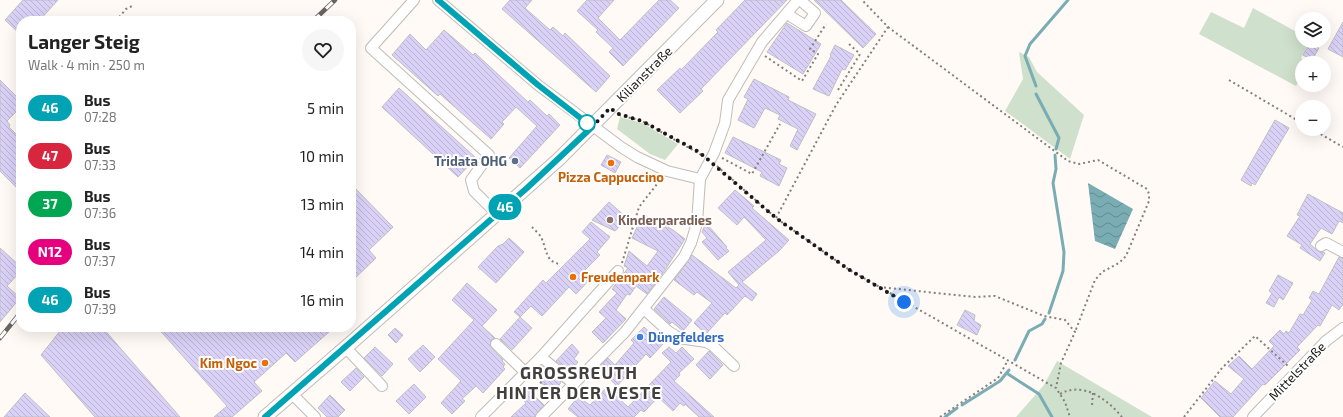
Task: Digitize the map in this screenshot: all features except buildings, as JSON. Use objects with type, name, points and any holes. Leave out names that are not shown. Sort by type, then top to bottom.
[{"type":"main road","name":"Kilianstraße","points":[[265,417],[346,348],[554,163],[592,127],[717,0]]},
{"type":"street","points":[[414,0],[371,48],[489,155],[471,180],[474,191],[497,214]]},
{"type":"street","points":[[438,0],[538,85],[592,127],[637,157],[667,171],[700,179]]},
{"type":"street","points":[[541,417],[625,332],[684,257],[691,243],[697,223],[700,179],[710,160],[725,123],[728,100],[757,50],[786,14],[799,0],[815,13],[806,26],[786,14]]},
{"type":"street","points":[[1321,246],[1326,243],[1343,252]]},
{"type":"street","points":[[481,417],[526,373],[618,271]]},
{"type":"street","points":[[644,309],[668,331],[679,338],[700,341],[712,345],[734,366]]},
{"type":"street","name":"Mittelstraße","points":[[1253,417],[1326,342],[1343,328]]},
{"type":"street","points":[[496,344],[526,373]]},
{"type":"street","points":[[346,348],[382,386]]},
{"type":"street","points":[[541,357],[574,384]]},
{"type":"street","points":[[292,394],[315,417]]},
{"type":"path","points":[[862,0],[888,27],[1068,161],[1079,164],[1098,160],[1142,184],[1147,189],[1149,201],[1126,256],[1119,263],[1102,272],[1095,280],[1075,332],[1061,363],[1056,388]]},
{"type":"path","points":[[121,16],[134,5]]},
{"type":"path","points":[[757,50],[802,81],[818,54],[810,49],[826,24]]},
{"type":"path","points":[[776,218],[836,104],[888,27]]},
{"type":"path","points":[[838,90],[860,54],[849,44]]},
{"type":"path","points":[[1228,80],[1295,119]]},
{"type":"path","points":[[610,108],[619,114],[642,121],[710,160],[776,218],[848,269],[1008,362],[1056,388],[1065,402],[1070,417]]},
{"type":"path","points":[[710,160],[720,156],[752,174],[780,124]]},
{"type":"path","points":[[1324,136],[1343,147]]},
{"type":"path","points":[[618,271],[639,207],[667,171]]},
{"type":"path","points":[[532,227],[540,237],[547,256],[553,263],[560,264]]},
{"type":"path","points":[[878,286],[975,297],[995,296],[1044,316],[1065,320],[1075,332]]},
{"type":"path","points":[[1184,417],[1222,368],[1255,336],[1295,373]]},
{"type":"path","points":[[940,417],[998,378],[1008,362]]},
{"type":"path","points":[[540,382],[560,398]]},
{"type":"path","points":[[1060,394],[1077,388],[1093,393],[1114,407],[1122,417]]},
{"type":"path","points":[[1092,406],[1093,393]]},
{"type":"green space","points":[[1253,8],[1295,31],[1295,48],[1306,48],[1302,56],[1295,56],[1295,85],[1199,34],[1211,12],[1244,28]]},
{"type":"green space","points":[[1019,52],[1029,57],[1037,72],[1084,115],[1070,159],[1005,111],[1023,79]]},
{"type":"green space","points":[[620,117],[642,123],[678,144],[665,160],[650,154],[617,129]]},
{"type":"green space","points":[[1057,361],[1152,417],[1016,417],[1044,385]]},
{"type":"water","points":[[1088,183],[1133,209],[1115,249],[1095,241]]},
{"type":"waterway","points":[[1036,86],[1025,56],[1030,44],[1068,0]]},
{"type":"waterway","points":[[1036,94],[1059,138],[1056,149]]},
{"type":"waterway","points":[[1049,313],[1063,271],[1064,252],[1053,183],[1056,169],[1055,155]]},
{"type":"waterway","points":[[1015,360],[1029,331],[1042,324],[1045,319]]},
{"type":"waterway","points":[[962,405],[1000,381],[1009,370]]},
{"type":"waterway","points":[[1008,374],[1039,394],[1052,417]]},
{"type":"waterway","points":[[945,417],[957,408]]},
{"type":"railway","points":[[318,16],[335,0]]},
{"type":"railway","points":[[0,338],[16,318]]},
{"type":"bus line","name":"46","points":[[265,417],[527,188],[592,127],[538,85],[438,0]]},
{"type":"place","name":"Tridata OHG","points":[[515,161]]},
{"type":"place","name":"Pizza Cappuccino","points":[[611,163]]},
{"type":"place","name":"Kinderparadies","points":[[610,220]]},
{"type":"place","name":"Freudenpark","points":[[573,277]]},
{"type":"place","name":"Düngfelders","points":[[640,337]]},
{"type":"place","name":"Kim Ngoc","points":[[265,363]]},
{"type":"district","name":"GROSSREUTH HINTER DER VESTE","points":[[579,383]]},
{"type":"route","points":[[587,123],[592,127],[610,108],[619,114],[642,121],[699,152],[776,218],[848,269],[904,302]]}]
